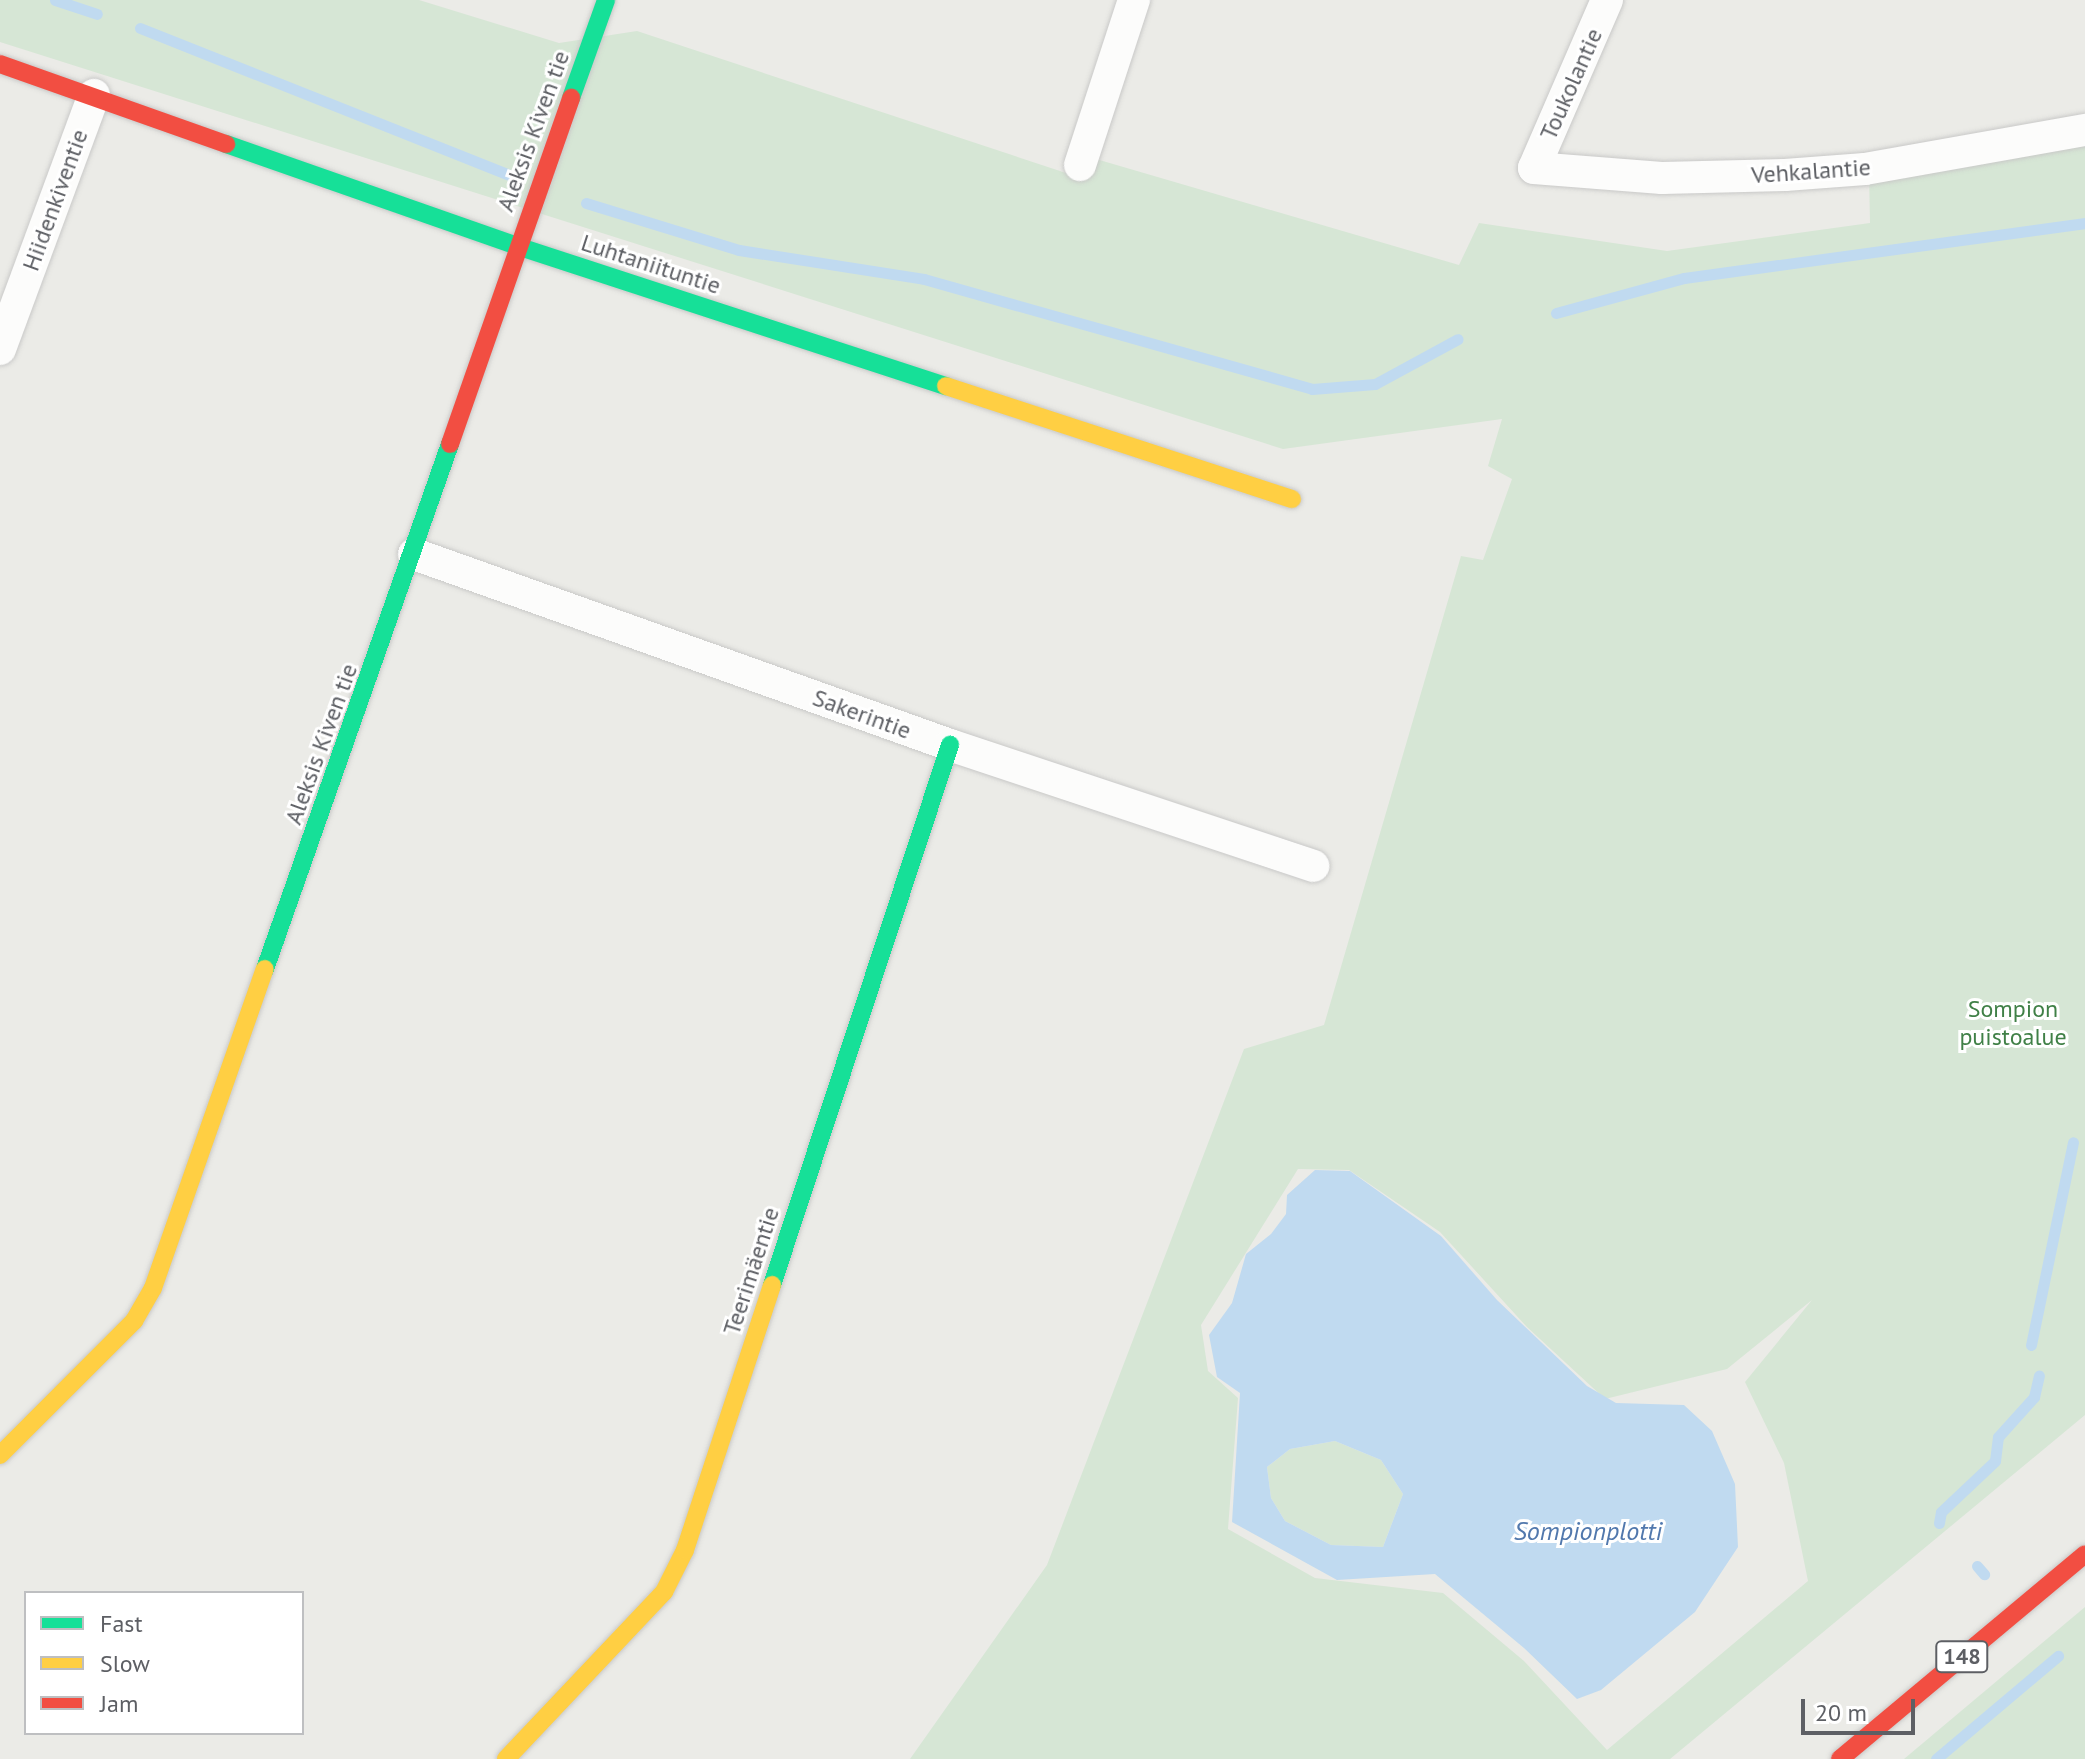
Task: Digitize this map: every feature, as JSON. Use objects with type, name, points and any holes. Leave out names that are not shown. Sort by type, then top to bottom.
[{"type":"street","name":"Aleksis Kiven tie","points":[[0,1455],[134,1321],[153,1288],[414,554],[517,246],[606,0]]},
{"type":"street","points":[[1080,165],[1134,0]]},
{"type":"street","name":"Toukolantie","points":[[1534,168],[1607,0]]},
{"type":"street","name":"Luhtaniituntie","points":[[0,64],[517,246],[1292,499]]},
{"type":"street","name":"Hiidenkiventie","points":[[0,349],[94,95]]},
{"type":"street","name":"Vehkalantie","points":[[1534,168],[1662,178],[1799,174],[1865,169],[2085,130]]},
{"type":"street","name":"Sakerintie","points":[[414,554],[950,745],[1313,866]]},
{"type":"street","name":"Teerimäentie","points":[[506,1759],[625,1639],[664,1592],[685,1550],[950,745]]},
{"type":"street","name":"148","points":[[1840,1759],[2085,1554]]},
{"type":"green space","name":"Sompion puistoalue","points":[[0,0],[419,0],[559,43],[637,31],[1066,173],[1096,159],[1459,265],[1479,223],[1667,251],[1870,223],[1869,173],[2085,140],[2085,1415],[1670,1759],[910,1759],[1047,1565],[1244,1049],[1324,1025],[1461,556],[1483,560],[1512,479],[1488,466],[1502,419],[1283,449],[0,42]],"holes":[[[1298,1169],[1349,1170],[1440,1232],[1527,1327],[1605,1399],[1727,1369],[1812,1300],[1745,1382],[1784,1463],[1808,1581],[1607,1750],[1524,1661],[1443,1593],[1315,1578],[1228,1529],[1238,1398],[1208,1371],[1201,1325]]]},
{"type":"green space","points":[[1335,1441],[1381,1460],[1403,1494],[1383,1547],[1331,1545],[1285,1521],[1271,1498],[1267,1467],[1290,1449]]},
{"type":"green space","points":[[2085,1607],[2085,1759],[1904,1759]]},
{"type":"water","name":"Sompionplotti","points":[[1315,1170],[1350,1171],[1441,1236],[1497,1300],[1587,1386],[1616,1403],[1684,1405],[1712,1431],[1735,1484],[1738,1547],[1695,1612],[1601,1690],[1577,1699],[1524,1648],[1435,1574],[1337,1580],[1232,1522],[1240,1393],[1217,1377],[1209,1335],[1232,1303],[1246,1254],[1271,1234],[1286,1214],[1287,1195]],"holes":[[[1335,1441],[1381,1460],[1403,1494],[1383,1547],[1331,1545],[1285,1521],[1271,1498],[1267,1467],[1290,1449]]]},
{"type":"waterway","points":[[55,0],[97,14]]},
{"type":"waterway","points":[[140,28],[511,176]]},
{"type":"waterway","points":[[586,203],[739,250],[924,279],[1312,389],[1375,384],[1458,339]]},
{"type":"waterway","points":[[1556,313],[1684,278],[2085,223]]},
{"type":"waterway","points":[[2031,1345],[2073,1142]]},
{"type":"waterway","points":[[1939,1523],[1941,1512],[1995,1461],[1998,1437],[2034,1397],[2039,1376]]},
{"type":"waterway","points":[[1977,1566],[1984,1574]]},
{"type":"waterway","points":[[1936,1759],[2058,1656]]},
{"type":"traffic: fast","points":[[571,98],[606,0]]},
{"type":"traffic: fast","points":[[226,144],[517,246],[946,386]]},
{"type":"traffic: fast","points":[[265,969],[450,444]]},
{"type":"traffic: fast","points":[[772,1285],[950,745]]},
{"type":"traffic: slow","points":[[946,386],[1292,499]]},
{"type":"traffic: slow","points":[[0,1455],[134,1321],[153,1288],[265,969]]},
{"type":"traffic: slow","points":[[506,1759],[664,1592],[685,1550],[772,1285]]},
{"type":"traffic: jam","points":[[0,64],[226,144]]},
{"type":"traffic: jam","points":[[450,444],[571,98]]},
{"type":"traffic: jam","points":[[1840,1759],[2085,1554]]}]
